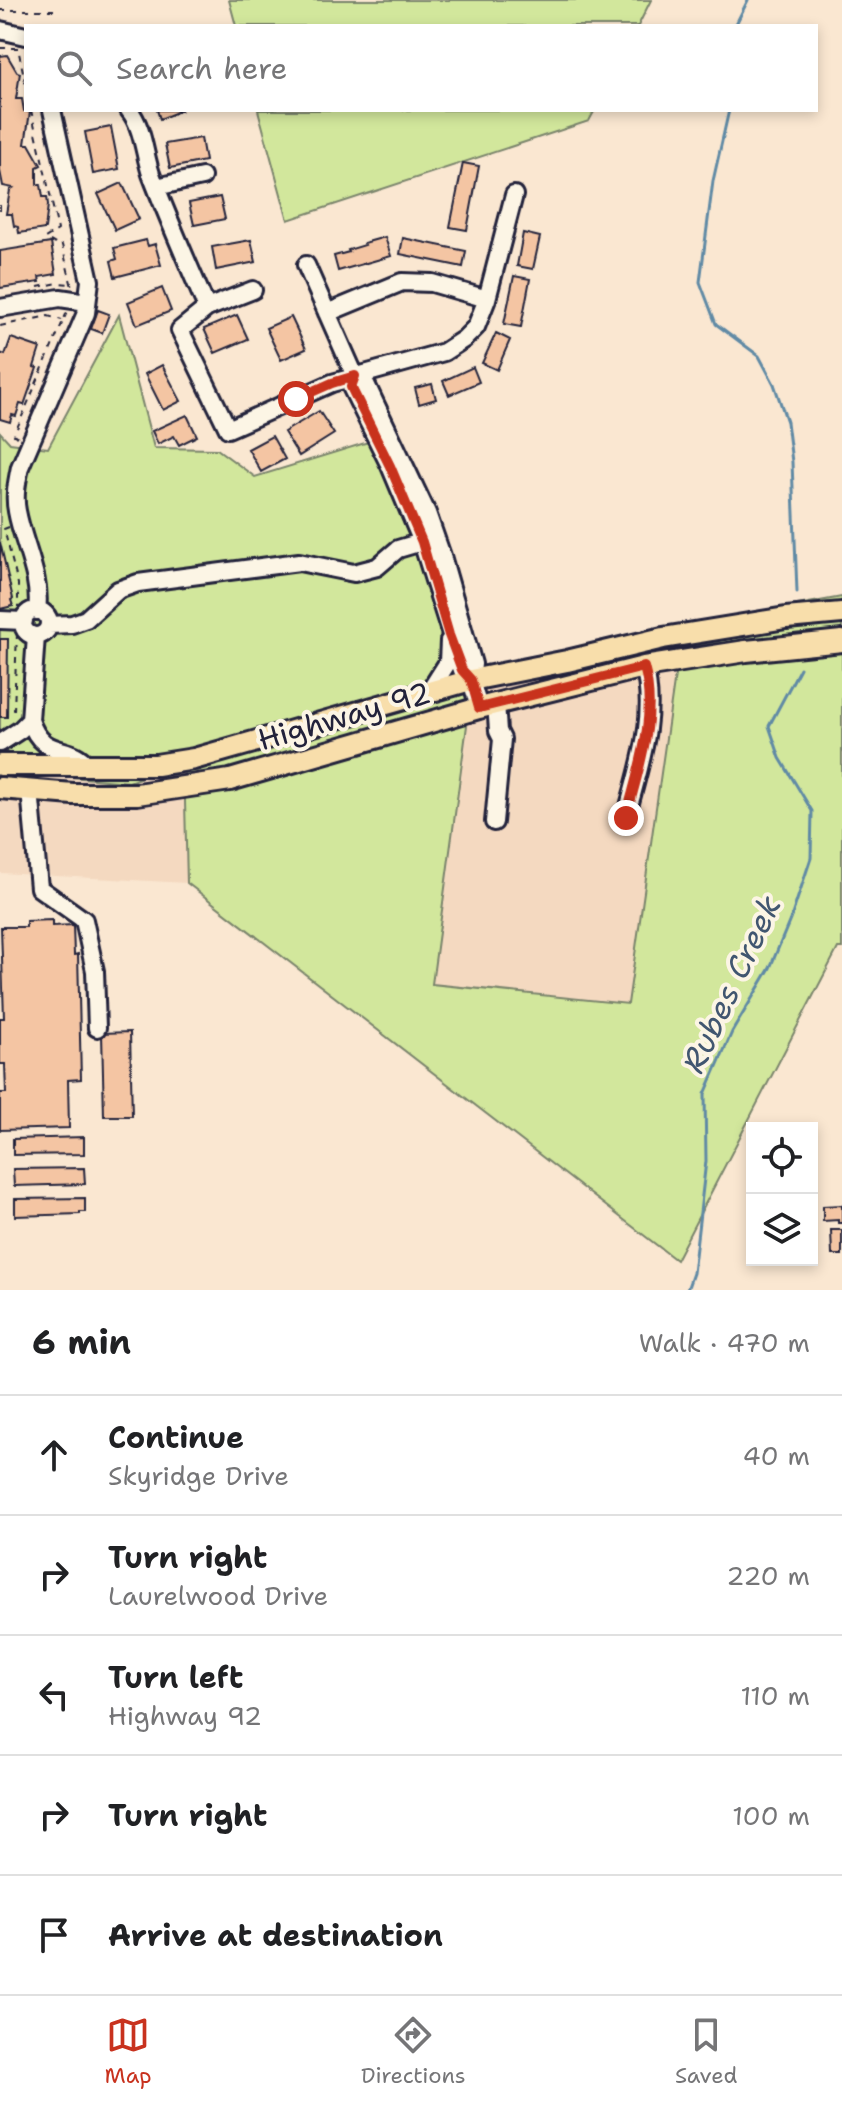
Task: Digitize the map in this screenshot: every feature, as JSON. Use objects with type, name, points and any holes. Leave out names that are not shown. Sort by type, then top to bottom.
[{"type":"main road","name":"Highway 92","points":[[0,765],[156,765],[194,759],[471,680],[663,638],[786,618],[842,613]]},
{"type":"main road","name":"Highway 92","points":[[0,788],[73,794],[137,794],[230,780],[487,705],[644,667],[746,651],[842,641]]},
{"type":"main road","points":[[29,767],[30,790]]},
{"type":"street","points":[[0,30],[24,36]]},
{"type":"street","points":[[0,620],[30,616],[47,616],[49,625],[45,632],[36,636],[27,632],[30,616],[39,593],[17,510],[15,489],[20,467],[86,313],[90,281],[52,112]]},
{"type":"street","points":[[130,112],[139,125],[144,155],[156,187],[207,308]]},
{"type":"street","points":[[156,187],[202,177]]},
{"type":"street","points":[[253,290],[207,308],[180,330],[228,429],[332,383],[444,352],[464,339],[476,327],[487,299],[514,195]]},
{"type":"street","points":[[306,265],[355,376],[365,382],[416,487],[449,635],[462,670],[487,705],[502,739],[494,822]]},
{"type":"street","points":[[327,313],[402,282],[432,283],[487,299]]},
{"type":"street","points":[[0,308],[60,298],[87,302]]},
{"type":"street","points":[[49,625],[72,624],[86,619],[118,590],[138,583],[299,562],[354,573],[377,567],[398,549],[428,540]]},
{"type":"street","points":[[428,540],[473,664],[471,680]]},
{"type":"street","points":[[429,692],[448,662],[449,635]]},
{"type":"street","points":[[36,636],[30,720],[38,739],[63,753],[80,758],[87,765]]},
{"type":"street","points":[[626,818],[647,732],[650,698],[644,667]]},
{"type":"street","points":[[0,743],[30,720]]},
{"type":"street","points":[[30,790],[39,888],[84,920],[95,971],[97,1028]]},
{"type":"path","points":[[0,10],[57,10]]},
{"type":"path","points":[[0,48],[18,48],[24,76]]},
{"type":"path","points":[[0,205],[0,212]]},
{"type":"path","points":[[0,326],[48,316],[63,320]]},
{"type":"shaded area","points":[[682,626],[628,1004],[432,984],[473,681]]},
{"type":"shaded area","points":[[184,761],[187,883],[0,873],[0,771],[129,782]]},
{"type":"green space","points":[[229,0],[651,0],[639,24],[235,24]]},
{"type":"green space","points":[[259,112],[594,112],[589,121],[288,220]]},
{"type":"green space","points":[[119,315],[154,448],[217,449],[255,477],[391,435],[473,681],[432,984],[628,1004],[682,626],[842,597],[842,948],[838,948],[676,1260],[187,883],[184,761],[129,782],[0,771],[0,432],[10,443],[48,448]]},
{"type":"building","points":[[7,55],[20,73],[16,99],[22,99],[24,112],[30,112],[25,144],[29,144],[41,165],[37,167],[37,184],[41,185],[43,197],[47,197],[45,229],[19,233],[12,214],[6,214],[13,188],[3,186],[0,171],[0,56]]},
{"type":"building","points":[[158,112],[177,112],[160,119]]},
{"type":"building","points":[[111,127],[119,169],[93,174],[85,132]]},
{"type":"building","points":[[201,138],[205,161],[170,168],[165,144]]},
{"type":"building","points":[[463,163],[479,166],[467,230],[450,227]]},
{"type":"building","points":[[122,183],[139,219],[115,230],[98,194]]},
{"type":"building","points":[[220,197],[225,219],[194,225],[189,203]]},
{"type":"building","points":[[523,233],[540,237],[533,269],[517,266]]},
{"type":"building","points":[[385,237],[391,256],[338,271],[334,256]]},
{"type":"building","points":[[403,238],[466,251],[463,267],[400,254]]},
{"type":"building","points":[[146,240],[148,246],[155,244],[161,265],[115,277],[111,261],[117,259],[114,248]]},
{"type":"building","points":[[251,240],[256,262],[216,270],[212,247]]},
{"type":"building","points":[[51,243],[56,274],[39,277],[40,282],[0,288],[0,251]]},
{"type":"building","points":[[514,276],[530,279],[521,327],[504,324]]},
{"type":"building","points":[[162,288],[171,311],[137,325],[128,302]]},
{"type":"building","points":[[98,310],[109,314],[102,333],[91,329]]},
{"type":"building","points":[[237,315],[248,339],[215,353],[204,329]]},
{"type":"building","points":[[291,317],[306,349],[281,360],[266,328]]},
{"type":"building","points":[[496,333],[510,340],[497,370],[482,363]]},
{"type":"building","points":[[11,338],[40,348],[34,367],[37,368],[24,405],[20,404],[10,422],[0,419],[0,353],[5,355]]},
{"type":"building","points":[[162,365],[181,401],[163,410],[145,374]]},
{"type":"building","points":[[473,367],[479,382],[449,395],[443,381]]},
{"type":"building","points":[[432,384],[436,399],[419,404],[415,388]]},
{"type":"building","points":[[319,411],[334,434],[299,456],[284,432]]},
{"type":"building","points":[[187,415],[197,436],[179,445],[174,436],[158,444],[152,431]]},
{"type":"building","points":[[272,436],[285,459],[261,472],[248,449]]},
{"type":"building","points":[[0,542],[13,606],[0,609]]},
{"type":"building","points":[[0,639],[8,639],[7,717],[0,717]]},
{"type":"building","points":[[52,920],[52,926],[73,925],[74,955],[78,954],[81,1079],[68,1080],[69,1128],[0,1130],[0,1093],[6,1093],[5,1064],[0,1064],[0,1018],[4,1018],[1,927],[26,927],[26,921]]},
{"type":"building","points":[[130,1032],[132,1116],[104,1116],[102,1033]]},
{"type":"building","points":[[84,1137],[84,1154],[13,1155],[13,1139]]},
{"type":"building","points":[[84,1168],[85,1184],[14,1186],[13,1169]]},
{"type":"building","points":[[85,1198],[85,1212],[80,1214],[15,1216],[15,1199]]},
{"type":"building","points":[[842,1205],[842,1223],[838,1220],[823,1221],[823,1206]]},
{"type":"building","points":[[831,1230],[842,1230],[842,1255],[832,1255]]},
{"type":"waterway","name":"Rubes Creek","points":[[736,24],[748,0]]},
{"type":"waterway","name":"Rubes Creek","points":[[729,112],[713,181],[700,282],[716,324],[759,356],[774,384],[787,422],[792,462],[797,592]]},
{"type":"waterway","name":"Rubes Creek","points":[[687,1290],[693,1273],[706,1161],[705,1094],[732,1032],[770,968],[811,858],[812,811],[780,758],[769,726],[800,668]]},
{"type":"route","points":[[296,399],[355,376],[351,387],[390,466],[422,542],[449,635],[462,670],[471,680],[479,708],[644,667],[650,698],[647,732],[626,818]]}]
